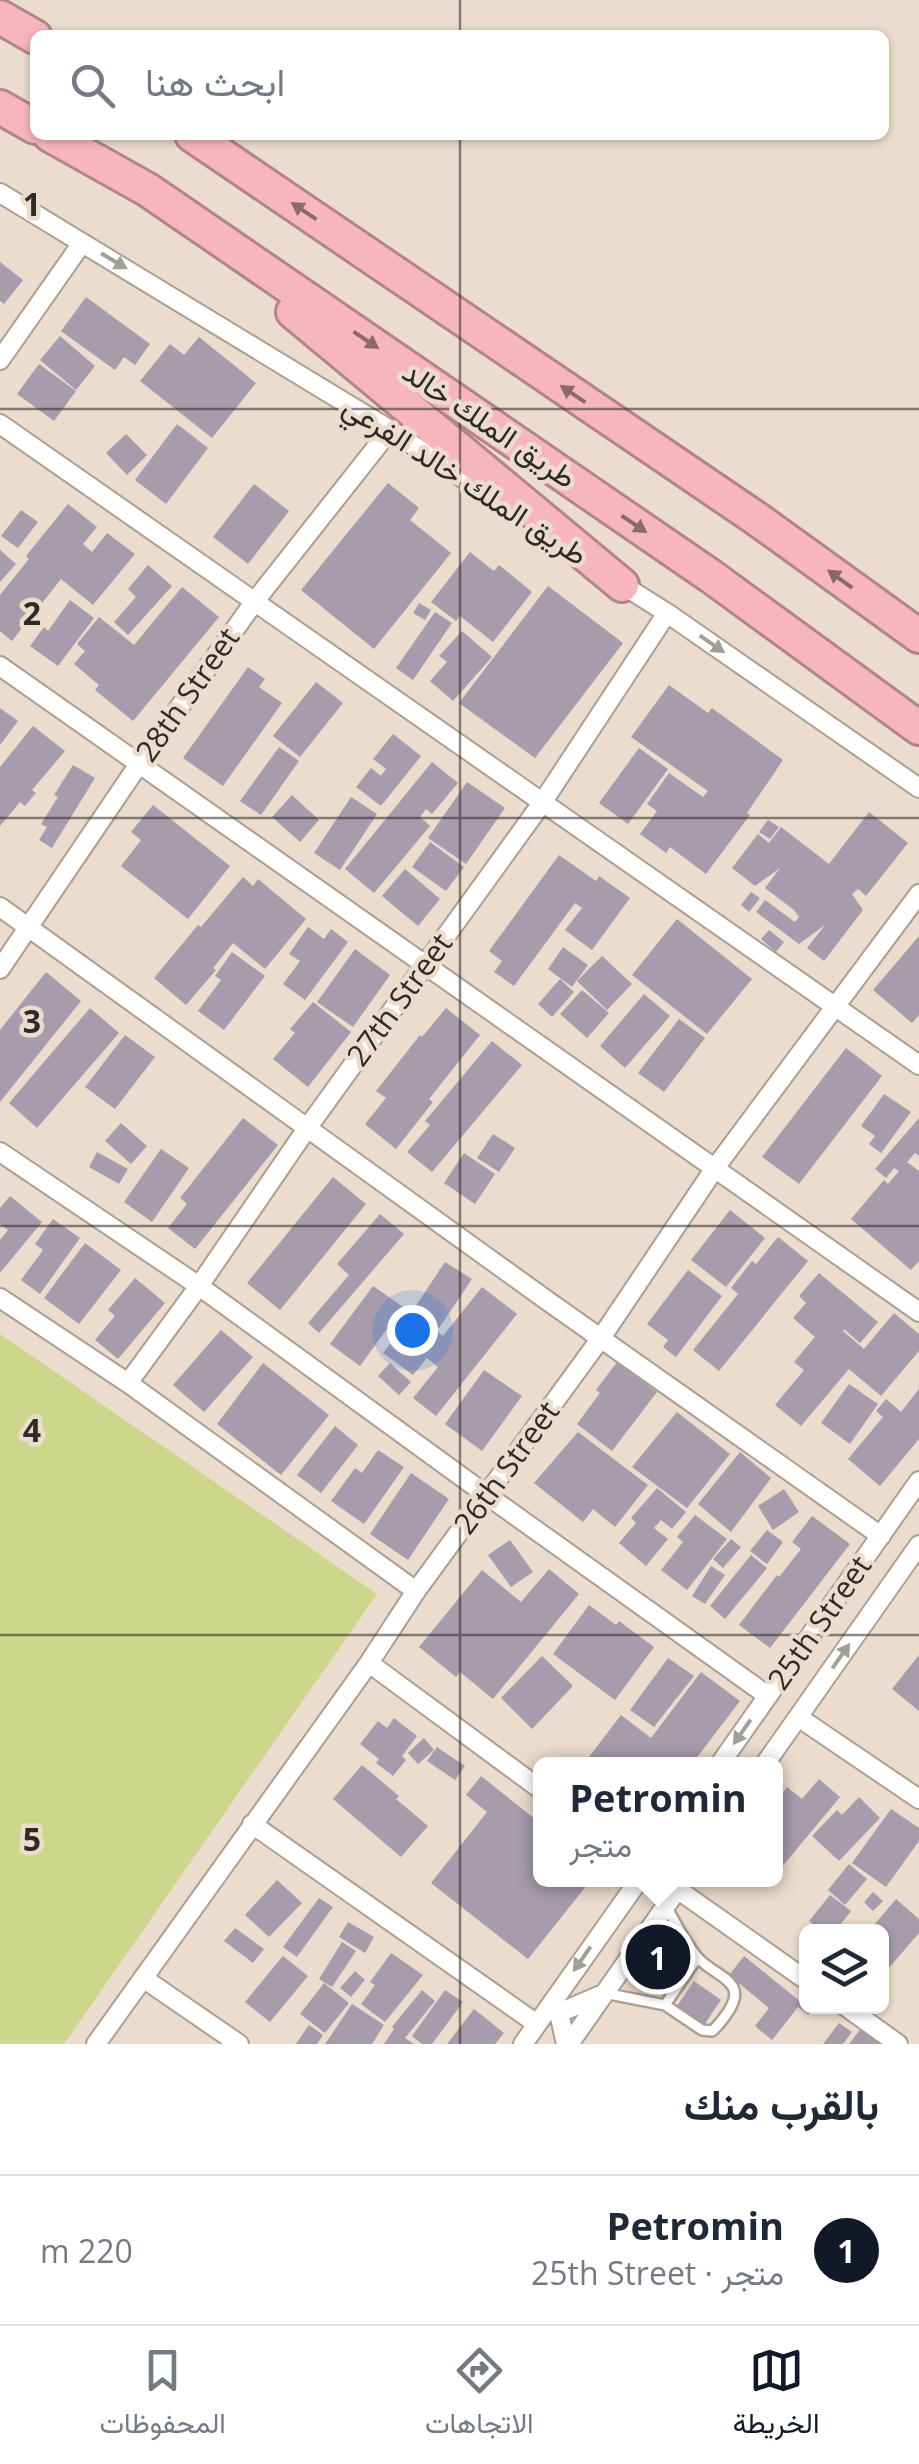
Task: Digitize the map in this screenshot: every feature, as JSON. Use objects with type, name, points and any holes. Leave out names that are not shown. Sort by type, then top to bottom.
[{"type":"highway","points":[[0,17],[30,34]]},
{"type":"highway","points":[[0,107],[30,124]]},
{"type":"highway","name":"طريق الملك خالد","points":[[59,140],[148,190],[712,577],[919,728]]},
{"type":"highway","points":[[199,140],[757,520],[919,636]]},
{"type":"highway","points":[[148,190],[622,584]]},
{"type":"street","name":"طريق الملك خالد الفرعي","points":[[0,193],[390,430],[668,613],[919,788]]},
{"type":"street","points":[[0,360],[82,242]]},
{"type":"street","points":[[0,424],[919,1065]]},
{"type":"street","name":"28th Street","points":[[0,970],[255,600],[390,430]]},
{"type":"street","name":"27th Street","points":[[128,1383],[542,803],[668,613]]},
{"type":"street","points":[[0,666],[919,1312]]},
{"type":"street","name":"26th Street","points":[[96,2044],[369,1663],[416,1591],[601,1338],[715,1168],[919,894]]},
{"type":"street","points":[[0,908],[881,1536]]},
{"type":"street","points":[[0,1152],[199,1286],[768,1696]]},
{"type":"street","points":[[0,1298],[128,1383],[416,1591]]},
{"type":"street","name":"25th Street","points":[[725,1757],[919,1481]]},
{"type":"street","name":"25th Street","points":[[770,1757],[919,1545]]},
{"type":"street","points":[[369,1663],[533,1785]]},
{"type":"street","points":[[798,1717],[919,1799]]},
{"type":"street","points":[[252,1824],[537,2024]]},
{"type":"street","points":[[523,2044],[633,1887]]},
{"type":"street","points":[[567,2044],[679,1887]]},
{"type":"street","points":[[685,1887],[799,1975]]},
{"type":"street","points":[[142,1978],[239,2044]]},
{"type":"street","points":[[856,2014],[898,2044]]},
{"type":"lane","points":[[604,1993],[665,2004],[702,2030],[712,2031],[728,2012],[736,2000],[732,1985],[697,1958],[666,1906]]},
{"type":"lane","points":[[665,2004],[697,1958]]},
{"type":"green space","points":[[0,1334],[377,1594],[64,2044],[0,2044]]},
{"type":"building","points":[[0,262],[23,280],[4,304],[0,301]]},
{"type":"building","points":[[86,297],[150,344],[135,365],[124,357],[115,370],[61,331]]},
{"type":"building","points":[[60,336],[95,366],[76,390],[40,360]]},
{"type":"building","points":[[199,337],[256,383],[212,438],[140,381],[170,344],[184,355]]},
{"type":"building","points":[[39,364],[76,391],[54,421],[17,394]]},
{"type":"building","points":[[177,424],[208,448],[166,504],[135,480]]},
{"type":"building","points":[[126,434],[147,455],[127,475],[106,453]]},
{"type":"building","points":[[388,483],[419,508],[410,520],[451,553],[374,649],[301,590]]},
{"type":"building","points":[[254,484],[289,511],[248,564],[213,537]]},
{"type":"building","points":[[68,504],[97,527],[83,544],[92,552],[107,533],[135,554],[93,605],[61,579],[12,641],[0,631],[0,595]]},
{"type":"building","points":[[21,510],[38,522],[18,548],[1,536]]},
{"type":"building","points":[[0,550],[16,564],[0,582]]},
{"type":"building","points":[[470,552],[494,571],[499,565],[532,592],[493,642],[460,616],[456,621],[431,602]]},
{"type":"building","points":[[148,565],[172,586],[128,635],[114,622],[136,597],[128,589]]},
{"type":"building","points":[[548,586],[623,643],[535,758],[459,703]]},
{"type":"building","points":[[182,587],[219,617],[133,721],[95,690],[99,685],[74,664],[85,651],[77,644],[99,617],[134,645]]},
{"type":"building","points":[[70,600],[94,618],[58,666],[30,646],[44,627],[48,631]]},
{"type":"building","points":[[419,603],[431,610],[425,620],[413,613]]},
{"type":"building","points":[[435,612],[452,623],[413,680],[396,668]]},
{"type":"building","points":[[462,631],[492,657],[453,701],[430,681],[447,662],[439,656]]},
{"type":"building","points":[[248,667],[265,679],[259,687],[282,703],[223,786],[183,758]]},
{"type":"building","points":[[316,682],[343,703],[300,757],[273,736]]},
{"type":"building","points":[[669,685],[708,713],[712,708],[783,760],[747,813],[750,815],[706,874],[670,847],[666,853],[640,834],[657,811],[647,804],[669,773],[703,797],[708,791],[631,737]]},
{"type":"building","points":[[0,708],[18,721],[0,745]]},
{"type":"building","points":[[33,726],[65,751],[32,790],[36,793],[25,806],[20,802],[0,826],[0,767]]},
{"type":"building","points":[[393,734],[421,756],[381,806],[356,787],[371,768],[381,776],[386,769],[373,759]]},
{"type":"building","points":[[279,747],[299,761],[261,815],[240,801]]},
{"type":"building","points":[[639,748],[668,769],[628,824],[599,803]]},
{"type":"building","points":[[432,762],[458,783],[432,814],[426,809],[420,817],[430,826],[374,893],[345,869]]},
{"type":"building","points":[[73,765],[95,778],[52,848],[39,840],[47,827],[41,824]]},
{"type":"building","points":[[467,782],[505,808],[466,864],[428,838]]},
{"type":"building","points":[[292,795],[319,820],[300,842],[272,817]]},
{"type":"building","points":[[351,797],[377,814],[340,870],[314,853]]},
{"type":"building","points":[[153,805],[230,866],[188,919],[121,866],[141,840],[131,832]]},
{"type":"building","points":[[869,812],[908,843],[866,896],[858,889],[852,894],[863,910],[824,961],[807,948],[825,925],[799,944],[756,912],[765,900],[795,922],[799,917],[765,888],[780,868],[755,886],[732,868],[758,834],[769,843],[781,827],[829,864]]},
{"type":"building","points":[[768,820],[779,827],[770,839],[759,832]]},
{"type":"building","points":[[430,842],[464,867],[446,891],[412,867]]},
{"type":"building","points":[[559,855],[596,881],[599,876],[630,898],[592,950],[565,930],[582,908],[575,903],[514,986],[494,972],[502,961],[489,951]]},
{"type":"building","points":[[405,869],[440,899],[418,926],[382,896]]},
{"type":"building","points":[[243,877],[253,886],[258,879],[306,919],[265,969],[233,943],[186,1005],[154,978]]},
{"type":"building","points":[[751,892],[760,898],[749,912],[741,905]]},
{"type":"building","points":[[677,919],[752,979],[707,1034],[632,975]]},
{"type":"building","points":[[308,927],[324,939],[331,929],[348,942],[305,1000],[283,984],[300,961],[289,954]]},
{"type":"building","points":[[769,930],[784,942],[776,952],[761,939]]},
{"type":"building","points":[[919,936],[919,1015],[912,1023],[873,990]]},
{"type":"building","points":[[563,947],[588,965],[572,987],[548,969]]},
{"type":"building","points":[[355,949],[390,975],[353,1027],[317,1002]]},
{"type":"building","points":[[232,952],[265,976],[224,1030],[198,1011],[221,980],[215,976]]},
{"type":"building","points":[[602,956],[632,984],[607,1010],[577,981]]},
{"type":"building","points":[[46,972],[81,1001],[0,1102],[0,1030]]},
{"type":"building","points":[[560,979],[574,992],[552,1017],[538,1004]]},
{"type":"building","points":[[582,990],[609,1013],[587,1038],[560,1014]]},
{"type":"building","points":[[644,994],[670,1016],[625,1068],[600,1046]]},
{"type":"building","points":[[313,1002],[351,1032],[308,1087],[273,1059],[295,1033],[290,1029]]},
{"type":"building","points":[[90,1008],[119,1033],[37,1128],[9,1103]]},
{"type":"building","points":[[446,1008],[480,1035],[429,1099],[433,1102],[396,1149],[365,1124],[386,1098],[376,1091]]},
{"type":"building","points":[[679,1019],[705,1038],[664,1092],[638,1073]]},
{"type":"building","points":[[125,1035],[155,1057],[115,1109],[85,1087]]},
{"type":"building","points":[[492,1041],[522,1065],[432,1172],[407,1152],[430,1125],[425,1121]]},
{"type":"building","points":[[846,1048],[882,1076],[799,1184],[762,1157]]},
{"type":"building","points":[[884,1094],[911,1112],[881,1153],[869,1144],[875,1136],[861,1126]]},
{"type":"building","points":[[243,1118],[278,1145],[195,1249],[168,1228],[187,1204],[180,1198]]},
{"type":"building","points":[[919,1118],[919,1156],[915,1153],[907,1162],[919,1171],[919,1261],[911,1270],[851,1219],[884,1180],[888,1184],[899,1171],[894,1168],[886,1178],[875,1169]]},
{"type":"building","points":[[121,1123],[147,1146],[131,1164],[105,1141]]},
{"type":"building","points":[[493,1134],[515,1148],[499,1172],[477,1158]]},
{"type":"building","points":[[161,1149],[189,1168],[152,1222],[124,1202]]},
{"type":"building","points":[[97,1152],[128,1169],[119,1184],[89,1167]]},
{"type":"building","points":[[464,1153],[495,1174],[475,1204],[444,1183]]},
{"type":"building","points":[[333,1177],[366,1204],[280,1310],[247,1283]]},
{"type":"building","points":[[10,1196],[42,1222],[0,1273],[0,1240],[8,1230],[0,1224],[0,1208]]},
{"type":"building","points":[[730,1210],[765,1238],[726,1287],[691,1260]]},
{"type":"building","points":[[380,1214],[404,1234],[319,1333],[308,1323],[349,1275],[337,1264]]},
{"type":"building","points":[[53,1219],[80,1238],[40,1294],[21,1280],[43,1250],[35,1244]]},
{"type":"building","points":[[778,1237],[808,1261],[719,1371],[693,1350],[738,1294],[731,1288]]},
{"type":"building","points":[[85,1243],[121,1270],[79,1324],[44,1298]]},
{"type":"building","points":[[445,1262],[472,1279],[439,1328],[413,1310]]},
{"type":"building","points":[[688,1270],[722,1296],[676,1357],[663,1347],[668,1340],[647,1324]]},
{"type":"building","points":[[819,1273],[878,1322],[860,1343],[844,1329],[864,1349],[894,1313],[919,1334],[919,1351],[881,1396],[849,1369],[801,1426],[775,1405],[804,1370],[794,1362],[815,1337],[793,1318],[806,1303],[799,1296]]},
{"type":"building","points":[[135,1278],[165,1303],[118,1359],[95,1340],[115,1316],[108,1310]]},
{"type":"building","points":[[373,1286],[403,1307],[360,1366],[330,1344]]},
{"type":"building","points":[[482,1287],[517,1314],[436,1416],[413,1398],[438,1367],[427,1358],[413,1375],[383,1353],[410,1318],[435,1337],[438,1332],[443,1336]]},
{"type":"building","points":[[221,1330],[253,1357],[204,1412],[173,1385]]},
{"type":"building","points":[[617,1362],[657,1392],[612,1451],[577,1424]]},
{"type":"building","points":[[263,1363],[329,1415],[281,1475],[217,1424]]},
{"type":"building","points":[[390,1363],[411,1382],[399,1395],[378,1376]]},
{"type":"building","points":[[484,1370],[522,1396],[482,1451],[445,1424]]},
{"type":"building","points":[[849,1384],[878,1404],[850,1444],[821,1423]]},
{"type":"building","points":[[919,1389],[919,1439],[880,1486],[848,1459],[883,1417],[876,1411],[886,1399],[901,1412]]},
{"type":"building","points":[[677,1412],[730,1454],[687,1508],[632,1467]]},
{"type":"building","points":[[335,1426],[358,1445],[321,1493],[297,1475]]},
{"type":"building","points":[[578,1432],[648,1485],[615,1527],[593,1509],[583,1522],[534,1483]]},
{"type":"building","points":[[378,1450],[404,1467],[364,1524],[331,1501],[355,1468],[362,1473]]},
{"type":"building","points":[[740,1452],[771,1478],[731,1532],[698,1504]]},
{"type":"building","points":[[411,1473],[449,1499],[408,1560],[370,1534]]},
{"type":"building","points":[[657,1488],[686,1512],[672,1529],[661,1520],[654,1528],[668,1539],[646,1566],[619,1543],[636,1523],[631,1518]]},
{"type":"building","points":[[784,1489],[799,1512],[773,1530],[758,1506]]},
{"type":"building","points":[[695,1515],[727,1539],[687,1590],[661,1570],[683,1542],[677,1537]]},
{"type":"building","points":[[812,1516],[850,1544],[770,1648],[739,1625],[801,1549],[792,1542]]},
{"type":"building","points":[[767,1530],[783,1542],[767,1564],[750,1551]]},
{"type":"building","points":[[731,1539],[741,1547],[723,1568],[713,1559]]},
{"type":"building","points":[[510,1540],[533,1572],[511,1587],[488,1555]]},
{"type":"building","points":[[751,1555],[767,1568],[725,1619],[710,1606]]},
{"type":"building","points":[[711,1566],[725,1575],[705,1604],[692,1596]]},
{"type":"building","points":[[549,1569],[579,1594],[493,1699],[460,1672],[456,1677],[419,1647],[482,1570],[521,1602]]},
{"type":"building","points":[[589,1605],[654,1647],[615,1700],[553,1654]]},
{"type":"building","points":[[919,1655],[919,1711],[892,1689]]},
{"type":"building","points":[[542,1656],[573,1686],[532,1729],[501,1698]]},
{"type":"building","points":[[668,1658],[694,1676],[654,1727],[630,1710]]},
{"type":"building","points":[[701,1672],[740,1701],[697,1757],[589,1757],[621,1715],[651,1738]]},
{"type":"building","points":[[394,1718],[417,1736],[393,1776],[360,1744],[378,1721],[387,1728]]},
{"type":"building","points":[[424,1738],[434,1750],[418,1764],[408,1753]]},
{"type":"building","points":[[437,1747],[465,1766],[455,1780],[427,1761]]},
{"type":"building","points":[[362,1765],[428,1826],[401,1857],[333,1799]]},
{"type":"building","points":[[481,1776],[533,1817],[533,1887],[585,1887],[528,1959],[431,1883],[487,1812],[466,1795]]},
{"type":"building","points":[[819,1779],[840,1797],[783,1866],[783,1792],[787,1787],[802,1799]]},
{"type":"building","points":[[859,1797],[880,1818],[839,1861],[812,1836],[837,1810],[842,1815]]},
{"type":"building","points":[[891,1809],[919,1828],[919,1841],[886,1887],[852,1863]]},
{"type":"building","points":[[849,1864],[867,1879],[845,1905],[828,1890]]},
{"type":"building","points":[[277,1880],[302,1903],[269,1937],[245,1915]]},
{"type":"building","points":[[873,1892],[883,1901],[873,1911],[864,1902]]},
{"type":"building","points":[[830,1895],[851,1911],[841,1924],[809,1921]]},
{"type":"building","points":[[319,1898],[333,1907],[297,1957],[283,1947]]},
{"type":"building","points":[[896,1899],[919,1919],[919,1933],[889,1968],[889,1924],[875,1924]]},
{"type":"building","points":[[348,1922],[374,1937],[365,1953],[339,1937]]},
{"type":"building","points":[[235,1928],[264,1949],[253,1963],[224,1941]]},
{"type":"building","points":[[342,1942],[356,1951],[332,1987],[319,1979]]},
{"type":"building","points":[[391,1953],[423,1975],[385,2022],[361,2004],[375,1985],[370,1982]]},
{"type":"building","points":[[283,1956],[308,1976],[270,2022],[245,2002]]},
{"type":"building","points":[[744,1956],[799,2000],[799,2008],[772,2040],[755,2026],[769,2008],[729,1975]]},
{"type":"building","points":[[355,1971],[365,1980],[351,1997],[340,1988]]},
{"type":"building","points":[[694,1981],[721,2000],[702,2028],[675,2009]]},
{"type":"building","points":[[324,1983],[349,2003],[325,2033],[300,2014]]},
{"type":"building","points":[[422,1990],[435,2001],[405,2038],[414,2044],[384,2044],[392,2027]]},
{"type":"building","points":[[445,1990],[463,2002],[432,2044],[422,2044],[412,2036]]},
{"type":"building","points":[[352,2004],[384,2025],[372,2044],[325,2044]]},
{"type":"building","points":[[474,2009],[504,2033],[495,2044],[447,2044]]},
{"type":"building","points":[[839,2023],[852,2032],[843,2044],[823,2044]]},
{"type":"building","points":[[309,2025],[323,2035],[317,2044],[296,2044]]},
{"type":"building","points":[[863,2026],[887,2044],[849,2044]]},
{"type":"place","name":"Petromin","points":[[658,1957]]}]
